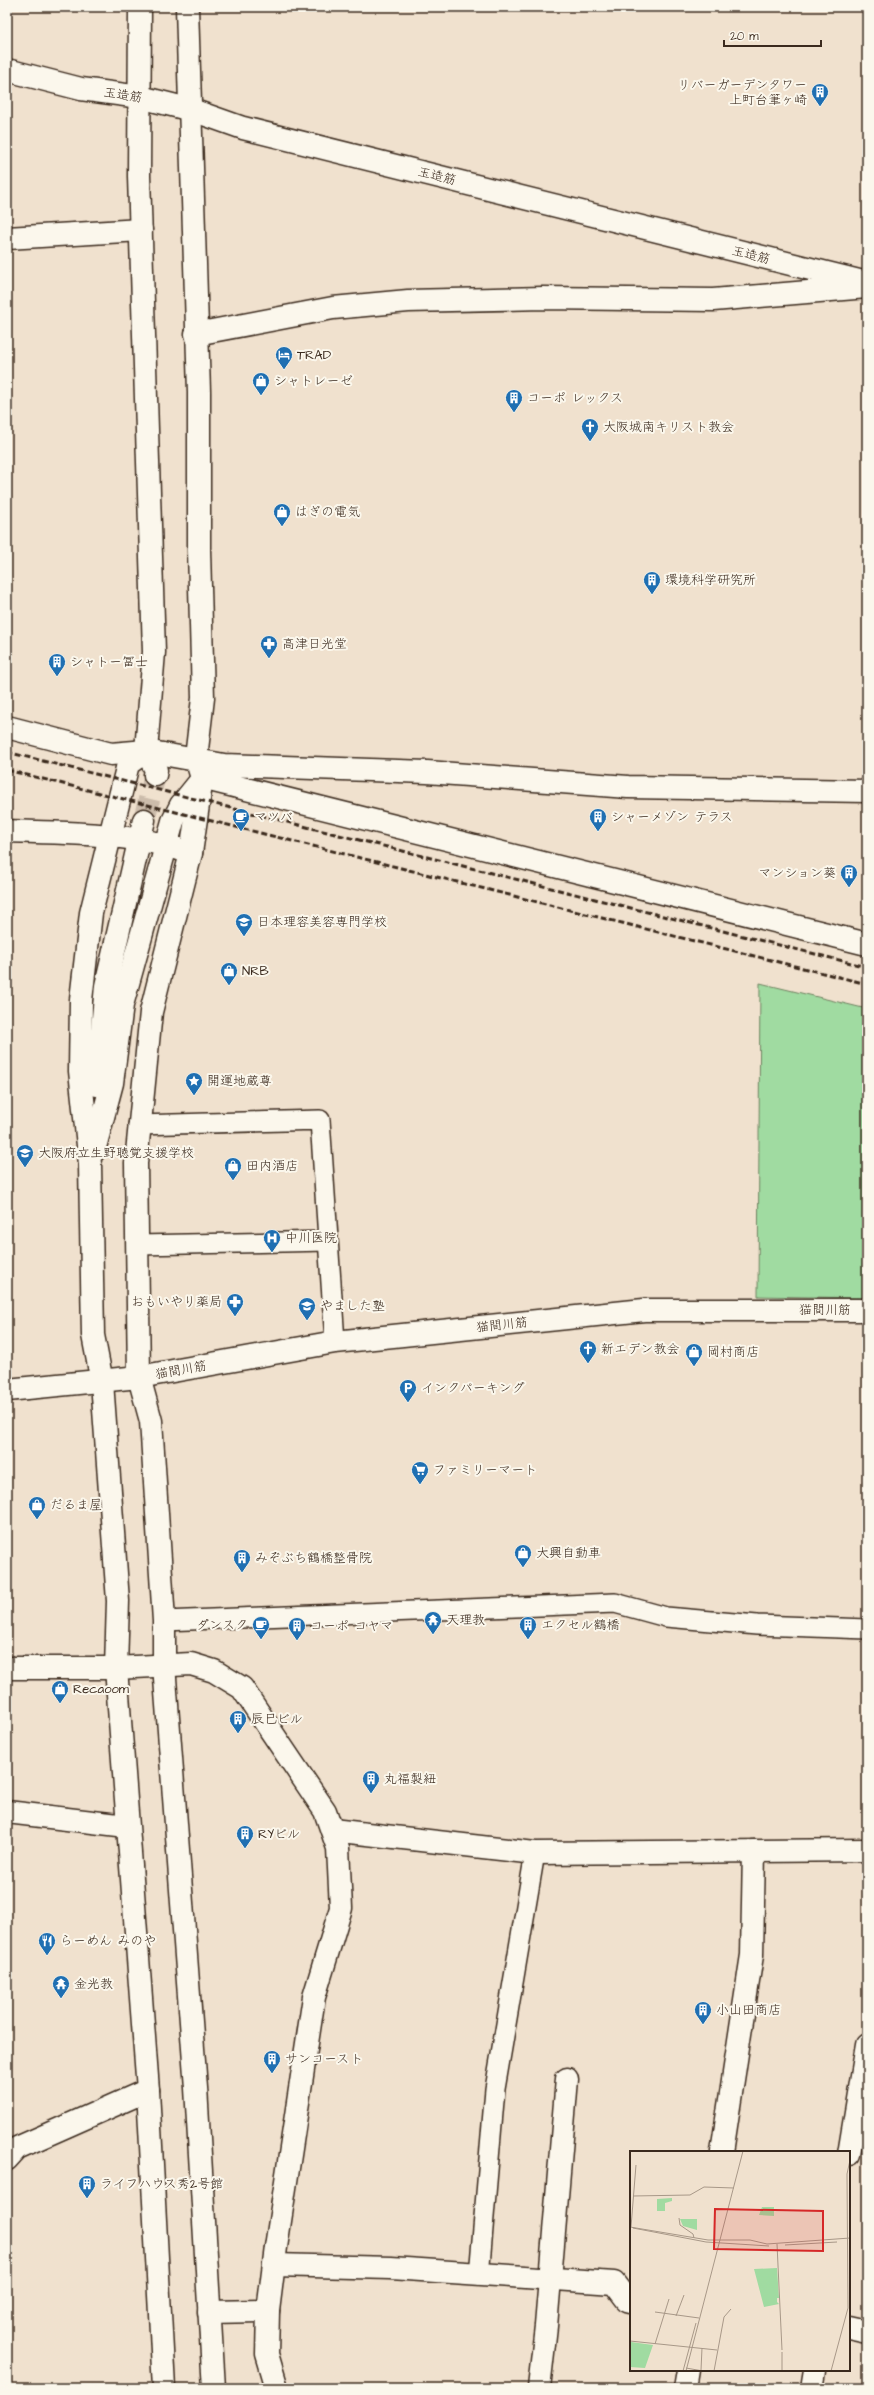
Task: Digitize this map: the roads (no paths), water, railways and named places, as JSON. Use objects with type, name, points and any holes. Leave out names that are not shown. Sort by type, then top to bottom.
[{"type":"street","points":[[140,7],[141,230],[154,652],[146,751],[156,770],[155,775]]},
{"type":"street","points":[[187,7],[187,36],[192,110],[196,334],[199,392],[199,550],[203,698],[199,768],[191,853],[151,1012],[138,1125],[136,1163],[139,1377],[151,1421],[164,1622],[164,1665],[196,2088],[214,2388]]},
{"type":"street","name":"玉造筋","points":[[7,70],[81,89],[140,97],[192,110],[251,130],[867,283]]},
{"type":"street","points":[[7,238],[141,230]]},
{"type":"street","points":[[196,334],[333,308],[408,301],[543,298],[713,300],[867,287]]},
{"type":"street","points":[[7,728],[111,754],[146,751],[199,768],[867,944]]},
{"type":"street","points":[[146,751],[128,764],[91,913],[81,1000],[80,1071],[90,1164],[93,1335],[102,1382],[118,1601],[116,1668],[148,2090],[164,2388]]},
{"type":"street","points":[[199,768],[224,765],[427,772],[628,787],[867,791]]},
{"type":"street","points":[[90,1164],[112,1083],[122,1005],[174,821],[199,768]]},
{"type":"street","points":[[7,831],[110,836],[142,830],[168,845],[191,853]]},
{"type":"street","points":[[90,1164],[106,986],[142,830]]},
{"type":"street","name":"猫間川筋","points":[[102,1382],[139,1377],[335,1342],[644,1310],[867,1310]]},
{"type":"street","points":[[7,1390],[102,1382]]},
{"type":"street","points":[[7,1668],[116,1668],[191,1664],[214,1671],[242,1688],[325,1811],[338,1848],[341,1908],[314,1997],[274,2265],[268,2311],[267,2354],[277,2388]]},
{"type":"street","points":[[7,1812],[127,1826]]},
{"type":"street","points":[[332,1830],[535,1853],[867,1850]]},
{"type":"street","points":[[722,2151],[752,1955],[754,1851]]},
{"type":"street","points":[[849,2151],[867,2045]]},
{"type":"street","points":[[539,2388],[550,2280],[567,2079]]},
{"type":"street","points":[[7,2159],[17,2148],[148,2090]]},
{"type":"street","points":[[274,2265],[391,2268],[550,2280],[614,2283],[627,2300],[630,2301]]},
{"type":"street","points":[[209,2312],[268,2311]]},
{"type":"street","points":[[850,2329],[867,2332]]},
{"type":"street","points":[[685,2388],[688,2371]]},
{"type":"street","points":[[812,2388],[815,2371]]},
{"type":"lane","points":[[138,1125],[320,1120],[335,1342]]},
{"type":"lane","points":[[138,1245],[328,1241]]},
{"type":"lane","points":[[164,1622],[615,1603],[666,1617],[758,1625],[867,1629]]},
{"type":"lane","points":[[479,2275],[495,2089],[535,1853]]},
{"type":"tunnel","points":[[144,820],[155,775]]},
{"type":"railway","points":[[7,752],[867,967]]},
{"type":"railway","points":[[7,770],[867,984]]},
{"type":"place","name":"リバーガーデンタワー 上町台筆ヶ崎","points":[[820,107]]},
{"type":"place","name":"TRAD","points":[[284,370]]},
{"type":"place","name":"シャトレーゼ","points":[[261,396]]},
{"type":"place","name":"コーポ レックス","points":[[514,413]]},
{"type":"place","name":"大阪城南キリスト教会","points":[[590,442]]},
{"type":"place","name":"はぎの電気","points":[[282,527]]},
{"type":"place","name":"環境科学研究所","points":[[652,595]]},
{"type":"place","name":"高津日光堂","points":[[269,659]]},
{"type":"place","name":"シャトー冨士","points":[[57,677]]},
{"type":"place","name":"マツバ","points":[[241,832]]},
{"type":"place","name":"シャーメゾン テラス","points":[[598,832]]},
{"type":"place","name":"マンション葵","points":[[849,888]]},
{"type":"place","name":"日本理容美容専門学校","points":[[244,937]]},
{"type":"place","name":"NRB","points":[[229,986]]},
{"type":"place","name":"開運地蔵尊","points":[[194,1096]]},
{"type":"place","name":"大阪府立生野聴覚支援学校","points":[[25,1168]]},
{"type":"place","name":"田内酒店","points":[[233,1181]]},
{"type":"place","name":"中川医院","points":[[272,1253]]},
{"type":"place","name":"おもいやり薬局","points":[[235,1317]]},
{"type":"place","name":"やました塾","points":[[307,1321]]},
{"type":"place","name":"新エデン教会","points":[[588,1364]]},
{"type":"place","name":"岡村商店","points":[[694,1367]]},
{"type":"place","name":"インクパーキング","points":[[408,1403]]},
{"type":"place","name":"ファミリーマート","points":[[420,1485]]},
{"type":"place","name":"だるま屋","points":[[37,1520]]},
{"type":"place","name":"大興自動車","points":[[523,1568]]},
{"type":"place","name":"みぞぶち鶴橋整骨院","points":[[242,1573]]},
{"type":"place","name":"天理教","points":[[433,1635]]},
{"type":"place","name":"ダンスク","points":[[261,1640]]},
{"type":"place","name":"エクセル鶴橋","points":[[528,1640]]},
{"type":"place","name":"コーポ コヤマ","points":[[297,1641]]},
{"type":"place","name":"Recaoom","points":[[60,1704]]},
{"type":"place","name":"辰巳ビル","points":[[238,1734]]},
{"type":"place","name":"丸福製紐","points":[[371,1794]]},
{"type":"place","name":"RYビル","points":[[245,1849]]},
{"type":"place","name":"らーめん みのや","points":[[47,1956]]},
{"type":"place","name":"金光教","points":[[61,1999]]},
{"type":"place","name":"小山田商店","points":[[703,2025]]},
{"type":"place","name":"サンコースト","points":[[272,2074]]},
{"type":"place","name":"ライフハウス秀2号館","points":[[87,2199]]}]
